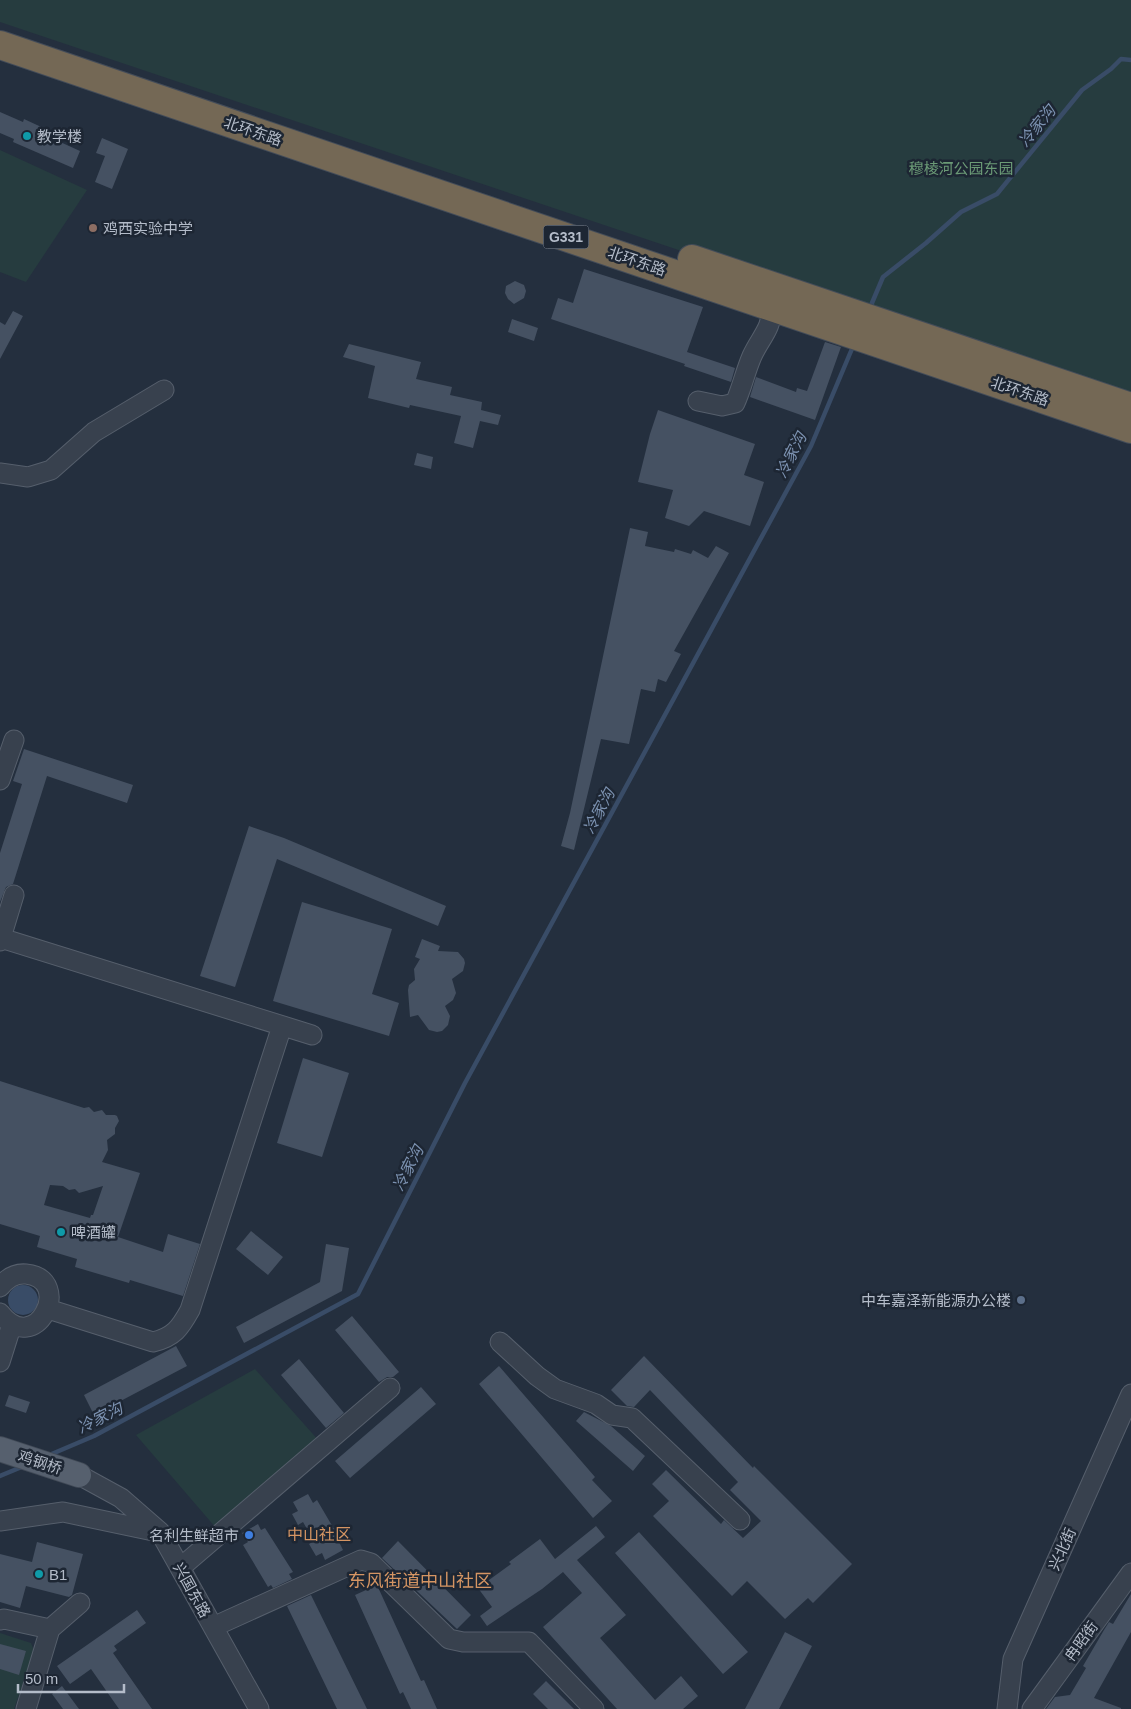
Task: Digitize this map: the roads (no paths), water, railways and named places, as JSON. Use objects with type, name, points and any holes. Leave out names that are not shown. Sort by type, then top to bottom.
[{"type":"highway","name":"北环东路","points":[[0,27],[1131,407]]},
{"type":"highway","name":"北环东路","points":[[0,45],[1131,429]]},
{"type":"main road","name":"鸡钢桥","points":[[0,1449],[79,1475]]},
{"type":"street","points":[[698,401],[722,406],[735,404],[752,355],[766,333],[772,317],[772,307]]},
{"type":"street","points":[[0,473],[28,476],[51,470],[94,432],[164,390]]},
{"type":"street","points":[[0,780],[14,740]]},
{"type":"street","points":[[14,895],[0,939],[312,1035]]},
{"type":"street","points":[[48,1309],[153,1342],[165,1339],[180,1329],[190,1310],[282,1026]]},
{"type":"street","points":[[0,1287],[5,1280],[13,1276],[30,1274],[44,1284],[50,1300],[44,1316],[30,1326],[21,1326],[6,1319],[0,1362]]},
{"type":"street","points":[[500,1342],[536,1376],[555,1389],[596,1404],[612,1415],[632,1418],[740,1520]]},
{"type":"street","points":[[180,1568],[390,1388]]},
{"type":"street","name":"兴北街","points":[[1008,1709],[1013,1659],[1131,1394]]},
{"type":"street","name":"兴国东路","points":[[79,1475],[121,1498],[160,1532],[259,1709]]},
{"type":"street","points":[[0,1521],[63,1512],[160,1532]]},
{"type":"street","points":[[213,1627],[362,1560],[371,1563],[449,1639],[463,1642],[529,1642],[594,1709]]},
{"type":"street","name":"冉昭街","points":[[1032,1709],[1131,1573]]},
{"type":"street","points":[[26,1709],[50,1629],[80,1603]]},
{"type":"street","points":[[0,1620],[50,1629]]},
{"type":"water","points":[[23,1285],[34,1289],[38,1300],[34,1311],[23,1315],[12,1311],[8,1300],[12,1289]]},
{"type":"waterway","name":"冷家沟","points":[[869,310],[883,277],[961,212],[997,194],[1082,90],[1111,69],[1121,59],[1131,60]]},
{"type":"waterway","name":"冷家沟","points":[[47,1456],[94,1436],[358,1294],[465,1083],[811,446],[854,344]]},
{"type":"waterway","name":"冷家沟","points":[[0,1476],[24,1466]]},
{"type":"place","name":"教学楼","points":[[27,136]]},
{"type":"place","name":"鸡西实验中学","points":[[93,228]]},
{"type":"place","name":"啤酒罐","points":[[61,1232]]},
{"type":"place","name":"中车嘉泽新能源办公楼","points":[[1021,1300]]},
{"type":"place","name":"名利生鲜超市","points":[[249,1535]]},
{"type":"place","name":"B1","points":[[39,1574]]},
{"type":"district","name":"中山社区","points":[[319,1534]]},
{"type":"district","name":"东风街道中山社区","points":[[420,1581]]},
{"type":"park label","name":"穆棱河公园东园","points":[[961,168]]}]
